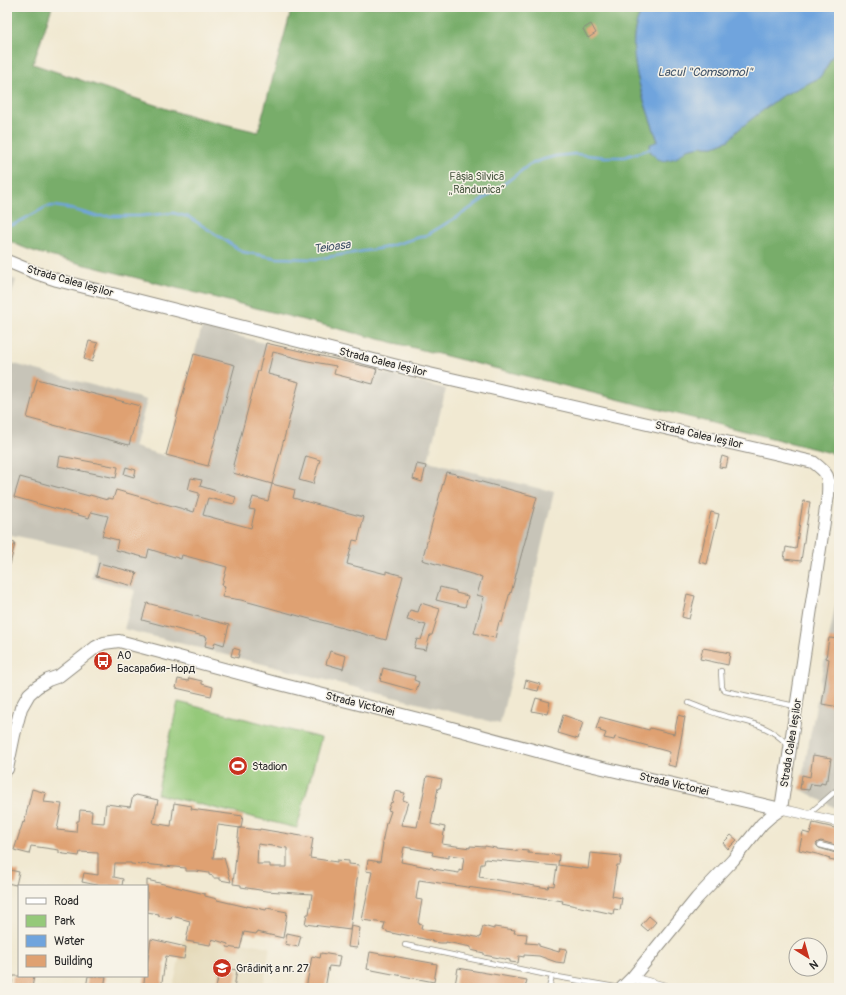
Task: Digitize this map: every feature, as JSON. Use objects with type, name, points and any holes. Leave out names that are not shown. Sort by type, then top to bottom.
[{"type":"street","name":"Strada Calea Ieșilor","points":[[7,261],[57,280],[425,373],[813,462],[824,470],[834,482],[828,495],[781,809]]},
{"type":"street","name":"Strada Victoriei","points":[[7,769],[21,708],[29,694],[48,680],[59,676],[96,647],[104,643],[119,641],[581,763],[781,809]]},
{"type":"street","points":[[622,988],[632,978],[697,898],[733,860],[762,824],[771,816],[781,809],[839,822]]},
{"type":"street","points":[[632,978],[668,988]]},
{"type":"lane","points":[[721,671],[722,688],[725,691],[797,707]]},
{"type":"lane","points":[[689,703],[720,715],[757,724],[772,731],[791,748]]},
{"type":"lane","points":[[808,815],[839,788]]},
{"type":"lane","points":[[820,845],[839,850]]},
{"type":"lane","points":[[405,945],[552,976],[622,988]]},
{"type":"lane","points":[[550,988],[552,976]]},
{"type":"shaded area","points":[[7,277],[16,280],[7,311]]},
{"type":"shaded area","points":[[202,327],[446,389],[428,461],[554,492],[500,724],[124,629],[135,590],[92,578],[97,553],[7,534],[7,362],[147,400],[134,447],[166,456]]},
{"type":"shaded area","points":[[839,586],[839,810],[800,789]]},
{"type":"shaded area","name":"Grădinița nr. 27","points":[[213,937],[270,947],[263,988],[173,988],[183,940],[211,946]]},
{"type":"green space","name":"Fâşia Silvică „Rândunica“","points":[[7,7],[52,7],[33,64],[182,114],[258,132],[292,7],[645,7],[637,21],[634,37],[634,55],[641,92],[658,142],[649,145],[651,153],[676,158],[687,149],[701,146],[714,146],[729,140],[738,130],[780,97],[819,78],[832,56],[839,53],[839,455],[46,255],[12,242],[7,239]]},
{"type":"green space","name":"Stadion","points":[[178,702],[321,738],[297,828],[157,794]]},
{"type":"water","name":"Lacul \"Comsomol\"","points":[[645,7],[839,7],[839,53],[832,56],[819,78],[780,97],[738,130],[729,140],[714,146],[701,146],[687,149],[676,158],[664,161],[658,159],[651,153],[649,145],[658,141],[641,92],[634,55],[634,37],[637,21]]},
{"type":"building","points":[[591,24],[596,33],[588,38],[583,29]]},
{"type":"building","points":[[89,341],[98,343],[92,362],[84,359]]},
{"type":"building","points":[[266,343],[377,369],[373,384],[334,374],[336,366],[273,352],[268,374],[299,382],[272,484],[233,473],[235,465],[233,465]]},
{"type":"building","points":[[194,354],[235,365],[208,466],[166,455]]},
{"type":"building","points":[[37,379],[140,406],[129,445],[27,418]]},
{"type":"building","points":[[60,456],[118,467],[116,478],[58,466]]},
{"type":"building","points":[[306,456],[320,460],[313,484],[299,480]]},
{"type":"building","points":[[722,456],[728,458],[726,468],[719,467]]},
{"type":"building","points":[[417,464],[426,466],[422,482],[413,479]]},
{"type":"building","points":[[126,467],[136,470],[134,477],[124,474]]},
{"type":"building","points":[[446,472],[537,497],[511,593],[510,592],[502,622],[499,622],[495,638],[474,633],[484,597],[477,595],[482,577],[422,560]]},
{"type":"building","points":[[20,477],[107,500],[107,498],[113,499],[116,490],[194,512],[199,493],[188,490],[191,478],[202,480],[200,486],[236,497],[234,504],[208,498],[203,515],[251,528],[255,510],[249,509],[253,497],[268,501],[272,484],[295,490],[293,498],[364,517],[358,541],[353,540],[347,564],[386,574],[386,571],[403,576],[386,640],[241,600],[222,597],[225,586],[222,585],[227,567],[182,555],[181,559],[149,549],[147,558],[116,550],[118,540],[102,536],[108,516],[91,512],[89,518],[14,497]]},
{"type":"building","points":[[803,501],[810,502],[801,561],[784,559],[786,547],[796,549]]},
{"type":"building","points":[[711,512],[719,514],[707,564],[699,562]]},
{"type":"building","points":[[7,541],[15,543],[10,565],[7,565]]},
{"type":"building","points":[[99,563],[137,573],[133,586],[96,576]]},
{"type":"building","points":[[440,587],[468,596],[465,607],[436,600]]},
{"type":"building","points":[[687,594],[695,596],[689,619],[682,617]]},
{"type":"building","points":[[147,603],[229,625],[224,645],[215,642],[213,648],[205,646],[207,637],[142,620]]},
{"type":"building","points":[[421,603],[440,609],[426,650],[414,648],[417,639],[421,640],[426,625],[407,620],[410,610],[418,612]]},
{"type":"building","points":[[829,638],[839,639],[839,707],[822,704],[829,659],[826,658]]},
{"type":"building","points":[[233,648],[240,650],[238,658],[231,656]]},
{"type":"building","points":[[703,648],[730,653],[728,665],[700,659]]},
{"type":"building","points":[[330,651],[346,656],[343,669],[326,664]]},
{"type":"building","points":[[383,668],[415,676],[414,680],[419,682],[416,691],[380,681]]},
{"type":"building","points":[[189,678],[202,681],[202,684],[213,687],[211,696],[176,688],[178,679],[188,681]]},
{"type":"building","points":[[526,680],[540,684],[538,691],[524,688]]},
{"type":"building","points":[[536,698],[550,702],[547,714],[532,711]]},
{"type":"building","points":[[563,715],[583,722],[578,739],[558,733]]},
{"type":"building","points":[[678,715],[685,717],[676,767],[668,765],[670,752],[615,737],[614,740],[604,738],[606,733],[596,729],[600,717],[649,730],[650,728],[674,734]]},
{"type":"building","points":[[813,755],[831,758],[828,779],[826,779],[825,784],[811,784],[809,790],[800,789],[802,775],[810,777]]},
{"type":"building","points":[[427,776],[442,779],[440,788],[438,788],[431,824],[445,827],[442,844],[470,848],[470,846],[485,846],[496,849],[528,851],[528,853],[559,855],[558,865],[588,869],[590,853],[621,856],[620,865],[617,865],[612,896],[622,898],[620,910],[614,909],[613,914],[562,903],[563,901],[419,880],[416,899],[422,900],[418,923],[422,924],[421,929],[480,938],[483,926],[494,929],[494,927],[515,930],[514,933],[527,934],[526,943],[539,944],[539,946],[559,952],[560,948],[567,949],[564,963],[539,956],[524,955],[524,957],[519,956],[518,963],[510,962],[510,960],[484,955],[484,953],[471,950],[471,947],[446,942],[432,942],[433,941],[387,932],[383,930],[385,923],[362,920],[372,872],[366,871],[368,860],[380,862],[386,823],[391,811],[388,810],[391,802],[392,803],[395,791],[405,793],[403,800],[408,802],[401,825],[417,827]],"holes":[[[404,847],[433,852],[432,855],[449,858],[449,855],[464,857],[462,871],[459,870],[459,873],[401,862]],[[485,859],[557,866],[554,886],[549,885],[548,888],[479,877],[481,864],[484,864]]]},
{"type":"building","points":[[32,789],[46,793],[44,802],[62,804],[57,830],[76,832],[80,810],[92,811],[91,822],[104,823],[106,804],[130,807],[133,796],[136,795],[158,800],[153,823],[171,826],[174,803],[192,806],[191,809],[243,816],[241,828],[218,825],[213,858],[224,858],[231,882],[220,880],[220,878],[213,878],[213,876],[209,875],[209,873],[186,871],[186,868],[115,863],[114,877],[123,879],[122,885],[97,885],[82,882],[84,873],[98,875],[98,853],[80,852],[79,856],[59,853],[59,850],[31,846],[29,854],[14,850],[23,822],[24,823]]},
{"type":"building","points":[[813,823],[839,829],[839,846],[821,841],[816,844],[819,848],[839,854],[839,862],[829,860],[830,858],[821,855],[799,850],[803,832],[810,834]]},
{"type":"building","points":[[239,828],[260,829],[313,838],[310,858],[337,862],[337,860],[349,861],[349,864],[359,865],[350,930],[305,924],[307,914],[309,914],[312,894],[266,891],[241,887],[241,885],[233,884]],"holes":[[[258,844],[287,848],[287,867],[270,867],[270,864],[257,864]]]},
{"type":"building","points":[[731,835],[737,840],[728,849],[723,843]]},
{"type":"building","points":[[10,870],[19,872],[16,885],[7,883]]},
{"type":"building","points":[[147,880],[205,894],[205,896],[217,900],[247,907],[266,910],[267,908],[287,912],[283,938],[257,932],[256,934],[244,932],[240,949],[227,947],[228,944],[212,939],[210,945],[186,941],[190,921],[172,916],[171,919],[158,916],[159,914],[148,912]]},
{"type":"building","points":[[649,916],[656,922],[648,931],[641,925]]},
{"type":"building","points":[[351,926],[360,928],[357,948],[348,947]]},
{"type":"building","points":[[287,933],[301,936],[298,947],[285,944]]},
{"type":"building","points":[[151,939],[186,947],[184,959],[166,956],[161,988],[143,988],[145,977],[148,977],[148,958]]},
{"type":"building","points":[[370,952],[437,964],[434,982],[367,969]]},
{"type":"building","points":[[321,953],[340,956],[338,967],[329,966],[325,988],[306,988],[312,956],[320,958]]},
{"type":"building","points":[[220,967],[237,970],[234,988],[216,988]]},
{"type":"building","points":[[458,968],[527,980],[525,988],[473,988],[455,985]]},
{"type":"building","points":[[13,976],[34,977],[32,988],[11,988]]},
{"type":"building","points":[[88,977],[106,977],[104,988],[86,988]]},
{"type":"waterway","name":"Teioasa","points":[[7,224],[13,225],[46,207],[54,206],[96,216],[139,216],[173,213],[189,217],[243,252],[277,258],[316,259],[383,248],[427,235],[465,212],[529,165],[541,160],[556,156],[575,154],[624,157],[650,149]]},
{"type":"place","name":"АО Басарабия-Норд","points":[[103,661]]},
{"type":"place","name":"Stadion","points":[[238,766]]},
{"type":"place","name":"Grădinița nr. 27","points":[[222,968]]}]
